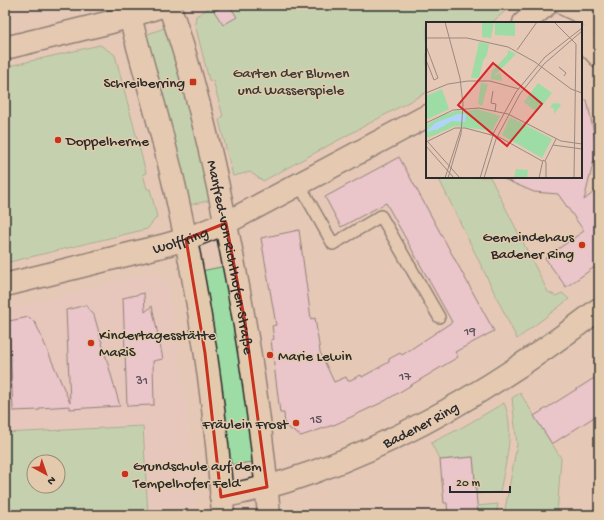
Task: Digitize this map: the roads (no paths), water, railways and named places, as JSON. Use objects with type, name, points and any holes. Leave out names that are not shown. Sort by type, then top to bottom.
[{"type":"street","points":[[5,48],[129,10],[165,5]]},
{"type":"street","name":"Manfred-von-Richthofen-Straße","points":[[169,5],[193,82],[226,223],[253,368],[269,515]]},
{"type":"street","points":[[525,22],[546,5]]},
{"type":"street","points":[[557,5],[569,22]]},
{"type":"street","points":[[566,5],[589,16],[599,26]]},
{"type":"street","points":[[129,10],[161,132],[186,239],[205,353],[222,506]]},
{"type":"street","points":[[582,38],[599,56]]},
{"type":"street","name":"Wolffring","points":[[5,285],[186,239],[226,223],[426,117]]},
{"type":"street","name":"Badener Ring","points":[[222,506],[266,487],[336,464],[412,430],[514,371],[549,347],[599,309]]},
{"type":"lane","points":[[299,184],[333,244],[381,216],[439,317]]},
{"type":"place","name":"Schreiberring","points":[[193,82]]},
{"type":"place","name":"Doppelherme","points":[[58,140]]},
{"type":"place","name":"Gemeindehaus Badener Ring","points":[[582,245]]},
{"type":"place","name":"Kindertagesstätte MaRiS","points":[[91,343]]},
{"type":"place","name":"Marie Lewin","points":[[270,355]]},
{"type":"place","name":"Fräulein Frost","points":[[296,423]]},
{"type":"place","name":"Grundschule auf dem Tempelhofer Feld","points":[[125,474]]},
{"type":"park label","name":"Garten der Blumen und Wasserspiele","points":[[291,80]]}]
